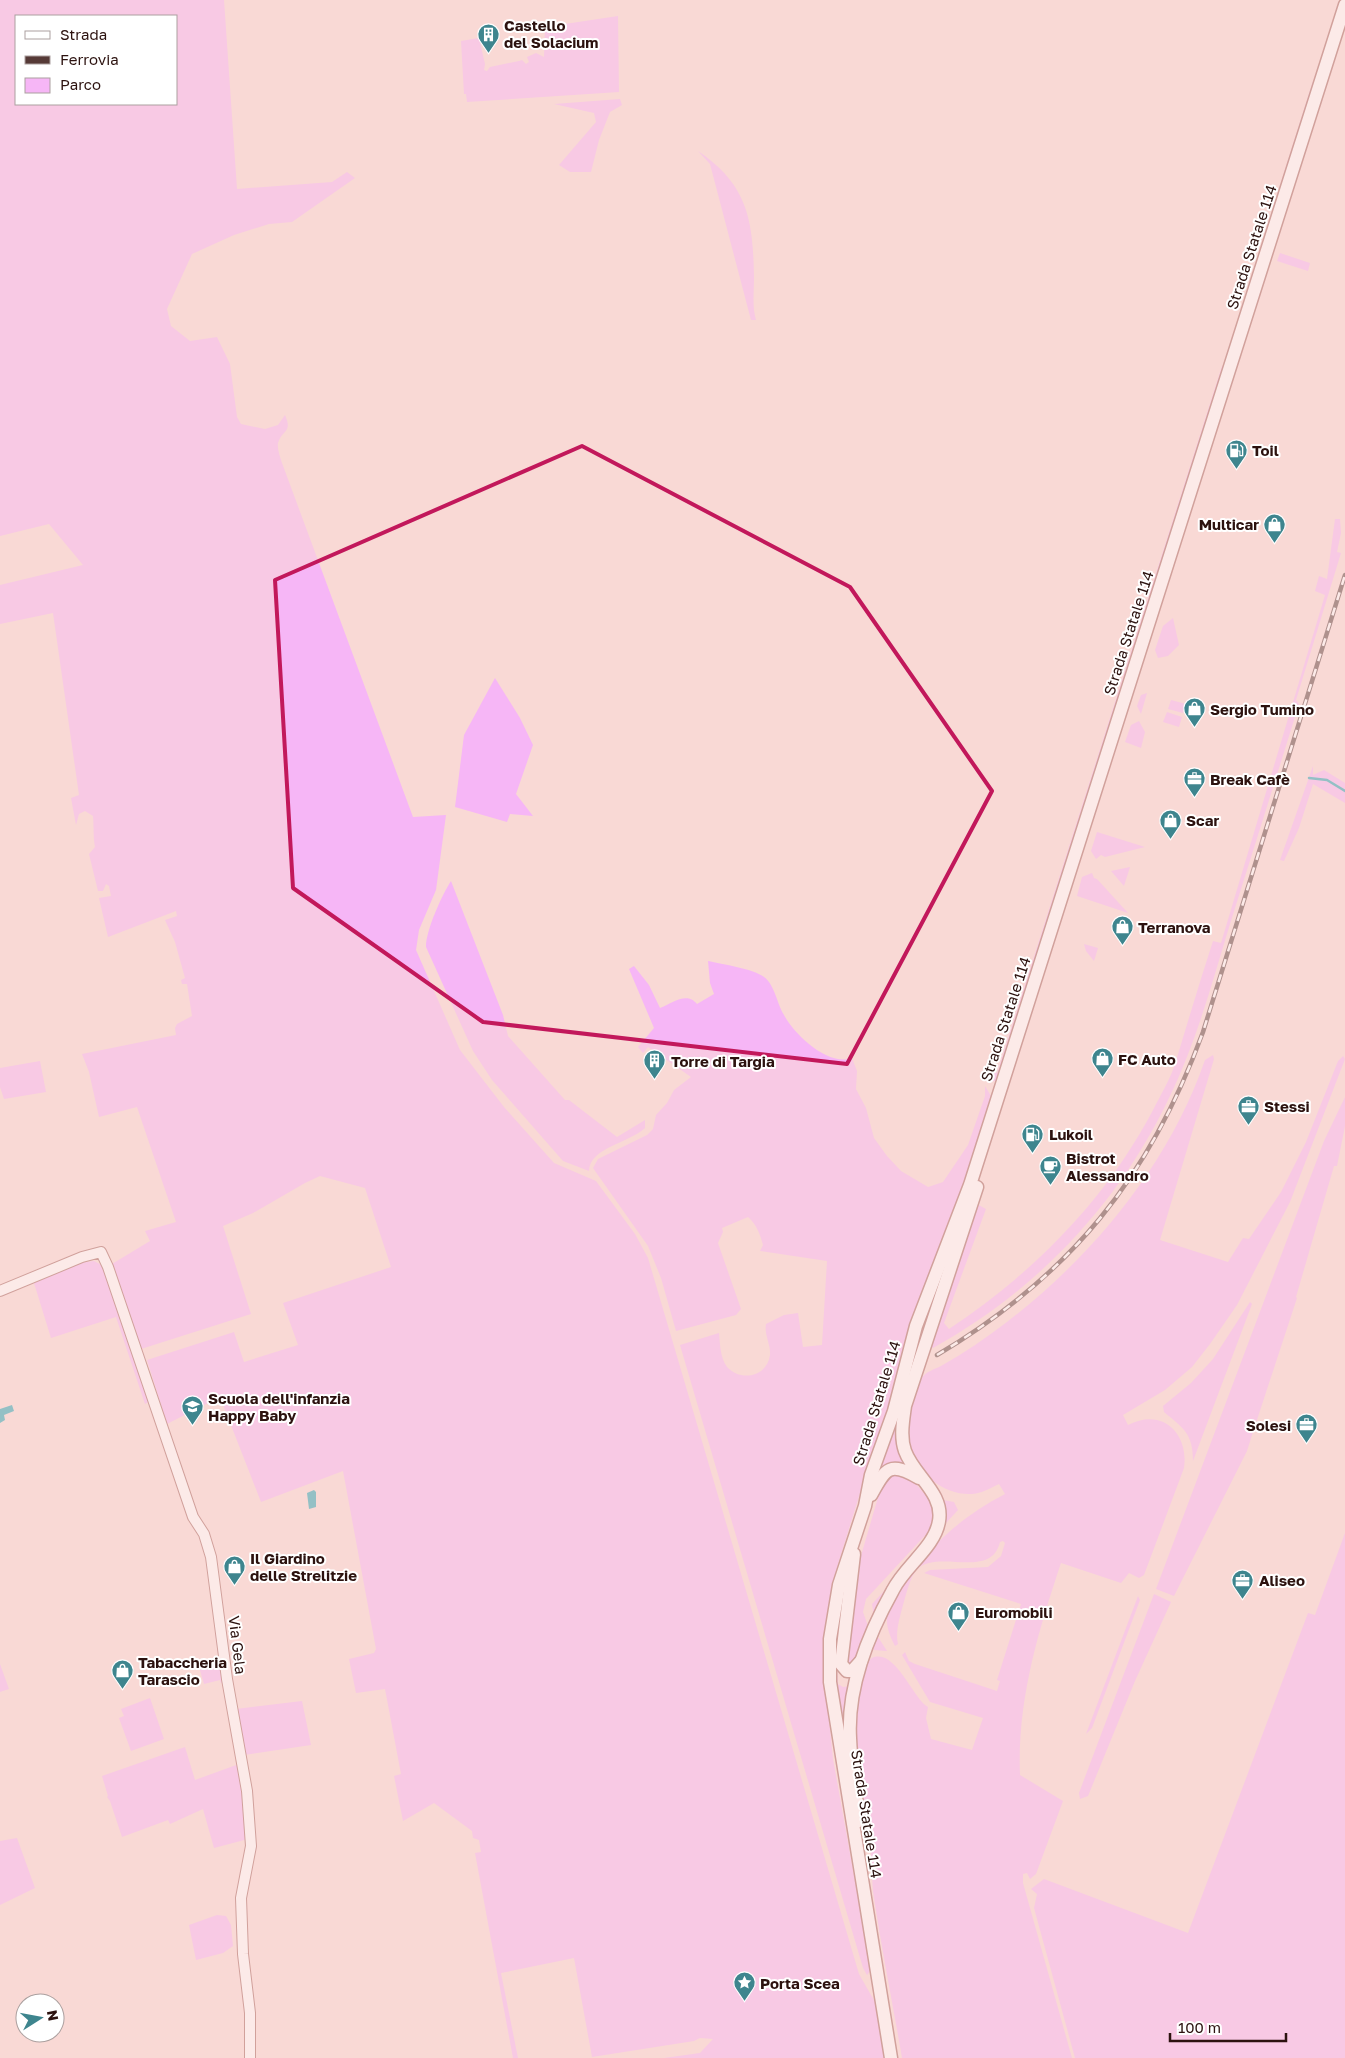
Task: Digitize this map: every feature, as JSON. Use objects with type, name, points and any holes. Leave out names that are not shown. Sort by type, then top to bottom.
[{"type":"main road","name":"Strada Statale 114","points":[[891,2058],[830,1682],[829,1658],[838,1585],[865,1506],[871,1475],[894,1411],[916,1326],[970,1185],[1345,5]]},
{"type":"main road","name":"Strada Statale 114","points":[[897,2058],[866,1880],[850,1738],[851,1708],[862,1660],[893,1589],[938,1528],[940,1519],[938,1501],[919,1478],[903,1444],[905,1406],[978,1185],[1345,28]]},
{"type":"main road","points":[[865,1506],[884,1473],[889,1469],[900,1468],[919,1478]]},
{"type":"main road","points":[[856,1536],[841,1664],[847,1671],[852,1671],[862,1660]]},
{"type":"street","name":"Via Gela","points":[[0,1291],[82,1257],[101,1252],[108,1266],[193,1517],[204,1534],[211,1557],[227,1679],[247,1792],[251,1846],[240,1898],[243,1954],[250,2012],[250,2058]]},
{"type":"highlighted area","points":[[582,446],[850,587],[992,791],[847,1064],[483,1022],[293,888],[275,580]]},
{"type":"green space","points":[[0,0],[224,0],[237,189],[332,182],[347,172],[355,178],[292,222],[269,224],[234,235],[192,254],[167,309],[171,326],[190,341],[217,337],[230,364],[237,417],[241,424],[265,429],[278,425],[285,415],[288,425],[278,443],[280,458],[413,817],[446,815],[436,890],[419,930],[416,950],[460,1050],[504,1107],[554,1163],[596,1181],[635,1234],[648,1258],[859,1974],[879,2009],[887,2058],[664,2058],[700,2053],[713,2039],[700,2038],[694,2041],[592,2057],[574,1958],[501,1973],[518,2058],[513,2058],[475,1853],[481,1852],[479,1840],[473,1838],[472,1831],[434,1803],[403,1821],[394,1776],[401,1774],[385,1689],[356,1693],[349,1659],[374,1653],[376,1649],[343,1471],[261,1502],[220,1397],[167,1424],[147,1360],[234,1332],[244,1362],[298,1345],[283,1303],[391,1267],[365,1188],[320,1176],[253,1213],[223,1226],[251,1314],[141,1349],[112,1264],[150,1241],[145,1231],[176,1222],[137,1107],[99,1117],[89,1072],[82,1054],[176,1035],[175,1028],[177,1024],[192,1016],[187,984],[182,984],[181,980],[185,978],[175,942],[165,920],[177,916],[176,911],[108,937],[99,898],[111,896],[109,886],[106,884],[103,891],[98,891],[89,854],[95,847],[93,816],[85,811],[79,814],[76,825],[71,798],[79,795],[53,613],[0,624],[0,585],[83,565],[49,524],[0,536]]},
{"type":"green space","points":[[618,16],[619,92],[467,102],[466,94],[464,94],[461,41],[479,38],[485,64],[484,70],[487,71],[490,67],[522,60],[526,64],[529,62],[527,57],[536,53],[544,57],[545,27]]},
{"type":"green space","points":[[1313,81],[1316,82],[1229,359],[1226,357]]},
{"type":"green space","points":[[620,99],[622,105],[610,112],[599,140],[591,172],[570,172],[559,165],[596,122],[594,113],[554,104]]},
{"type":"green space","points":[[698,151],[728,177],[744,205],[752,238],[756,320],[751,320],[710,164]]},
{"type":"green space","points":[[1280,253],[1310,263],[1308,271],[1277,261]]},
{"type":"green space","points":[[1222,366],[1226,368],[998,1080],[990,1082],[994,1072],[997,1073]]},
{"type":"green space","points":[[1335,519],[1340,519],[1341,533],[1337,552],[1341,553],[1296,700],[1299,704],[1203,1012],[1179,1077],[1169,1098],[1125,1174],[1099,1209],[1070,1242],[1006,1300],[971,1325],[933,1348],[931,1347],[975,1203],[986,1209],[944,1323],[949,1329],[1009,1284],[1064,1233],[1089,1205],[1133,1145],[1168,1080],[1176,1061],[1213,941],[1221,943],[1325,595],[1315,591],[1319,576],[1327,579]]},
{"type":"green space","points":[[1173,618],[1179,645],[1168,656],[1158,658],[1155,650],[1163,626]]},
{"type":"green space","points":[[495,678],[520,718],[533,745],[516,794],[533,816],[510,814],[507,822],[455,807],[464,735]]},
{"type":"green space","points":[[1147,693],[1141,714],[1137,706],[1141,695]]},
{"type":"green space","points":[[1171,700],[1186,704],[1183,713],[1168,709]]},
{"type":"green space","points":[[1167,712],[1182,717],[1179,727],[1163,722]]},
{"type":"green space","points":[[1139,721],[1145,732],[1141,748],[1125,742],[1131,725]]},
{"type":"green space","points":[[1313,766],[1313,775],[1324,770],[1345,783],[1345,803],[1313,784],[1299,828],[1284,861],[1280,860]]},
{"type":"green space","points":[[1097,832],[1145,847],[1105,857],[1101,855],[1096,859],[1091,851]]},
{"type":"green space","points":[[1130,867],[1124,886],[1111,871]]},
{"type":"green space","points":[[1092,873],[1094,878],[1128,913],[1077,896],[1082,877]]},
{"type":"green space","points":[[451,881],[503,1015],[508,1036],[565,1100],[569,1100],[617,1137],[645,1120],[645,1128],[630,1138],[602,1151],[591,1163],[589,1171],[563,1161],[492,1080],[473,1051],[426,947],[432,922]]},
{"type":"green space","points":[[1084,944],[1098,948],[1094,961],[1086,951]]},
{"type":"green space","points":[[708,961],[746,969],[764,977],[771,985],[782,1011],[795,1031],[813,1047],[833,1058],[843,1060],[852,1058],[857,1071],[856,1089],[866,1108],[874,1138],[901,1171],[928,1187],[943,1182],[968,1145],[985,1096],[985,1086],[991,1096],[964,1186],[906,1342],[893,1385],[889,1412],[869,1464],[835,1574],[825,1624],[823,1658],[833,1759],[871,1970],[867,1975],[863,1968],[680,1345],[719,1333],[722,1355],[727,1367],[739,1375],[753,1375],[764,1368],[770,1355],[766,1324],[784,1315],[798,1313],[803,1347],[822,1345],[827,1261],[760,1251],[763,1245],[761,1237],[756,1226],[748,1217],[722,1228],[723,1232],[718,1243],[741,1309],[736,1315],[676,1331],[661,1278],[648,1246],[593,1168],[598,1159],[647,1135],[653,1129],[656,1115],[667,1103],[674,1090],[691,1077],[648,1047],[643,1053],[638,1047],[654,1028],[629,969],[634,966],[649,985],[660,1008],[684,998],[689,998],[697,1004],[714,994],[710,983]]},
{"type":"green space","points":[[1213,1055],[1214,1059],[1160,1240],[1228,1262],[1243,1238],[1249,1239],[1281,1192],[1306,1142],[1338,1061],[1343,1056],[1345,1059],[1290,1202],[1237,1305],[1192,1367],[1165,1390],[1123,1415],[1128,1425],[1140,1420],[1152,1419],[1162,1421],[1177,1434],[1182,1444],[1184,1455],[1184,1468],[1144,1575],[1139,1578],[1129,1573],[1121,1583],[1061,1563],[1044,1615],[1031,1667],[1022,1720],[1020,1775],[1063,1801],[1036,1874],[1030,1879],[1027,1873],[1023,1874],[1023,1883],[1072,2058],[902,2058],[880,1938],[874,1898],[871,1852],[853,1739],[853,1725],[862,1678],[868,1662],[872,1658],[880,1657],[888,1660],[903,1675],[922,1702],[928,1707],[926,1718],[931,1739],[972,1750],[983,1718],[930,1702],[902,1655],[905,1652],[909,1661],[915,1664],[997,1691],[1000,1681],[997,1680],[1021,1604],[924,1573],[930,1570],[988,1567],[1001,1556],[1005,1543],[1003,1541],[1000,1542],[995,1553],[986,1559],[976,1562],[938,1562],[927,1564],[917,1569],[910,1581],[898,1624],[898,1644],[895,1646],[887,1624],[887,1616],[888,1610],[902,1585],[919,1563],[952,1529],[990,1502],[1005,1494],[999,1484],[971,1494],[951,1491],[934,1482],[920,1468],[910,1451],[907,1434],[912,1403],[918,1385],[925,1374],[966,1351],[1007,1322],[1039,1296],[1098,1237],[1125,1205],[1149,1171],[1171,1135],[1190,1098],[1205,1060]]},
{"type":"green space","points":[[40,1061],[46,1092],[4,1099],[0,1087],[0,1068]]},
{"type":"green space","points":[[1345,1097],[1345,1126],[1337,1166],[1334,1166],[1297,1298],[1247,1451],[1174,1596],[1156,1589],[1324,1141]]},
{"type":"green space","points":[[94,1261],[105,1267],[150,1401],[145,1404],[116,1317],[51,1338],[34,1283],[80,1263]]},
{"type":"green space","points":[[946,1262],[897,1416],[907,1465],[876,1476],[921,1324]]},
{"type":"green space","points":[[1250,1302],[1252,1304],[1193,1461],[1189,1437],[1182,1427],[1164,1412],[1163,1406],[1191,1383],[1213,1359]]},
{"type":"green space","points":[[893,1472],[914,1482],[930,1500],[935,1512],[931,1529],[866,1599],[863,1612],[868,1626],[853,1665],[845,1665],[858,1566],[884,1477]]},
{"type":"green space","points":[[943,1500],[954,1502],[958,1510],[946,1523]]},
{"type":"green space","points":[[1345,1533],[1345,2058],[1075,2058],[1034,1908],[1037,1894],[1031,1889],[1044,1879],[1188,1933],[1308,1613],[1315,1615]]},
{"type":"green space","points":[[847,1574],[836,1658],[838,1684],[843,1687],[850,1686],[846,1738],[836,1702],[834,1640]]},
{"type":"green space","points":[[886,1589],[887,1591],[874,1616],[872,1604]]},
{"type":"green space","points":[[1154,1594],[1171,1602],[1135,1681],[1088,1796],[1080,1799],[1079,1793]]},
{"type":"green space","points":[[1138,1596],[1140,1600],[1092,1728],[1086,1734]]},
{"type":"green space","points":[[218,1630],[225,1681],[221,1683],[220,1680],[204,1684],[199,1667],[219,1660],[215,1632]]},
{"type":"green space","points":[[878,1637],[887,1651],[874,1650],[872,1647]]},
{"type":"green space","points":[[0,1664],[9,1689],[0,1692]]},
{"type":"green space","points":[[150,1698],[164,1739],[131,1751],[119,1718],[124,1716],[121,1709]]},
{"type":"green space","points":[[302,1701],[311,1745],[244,1755],[236,1709]]},
{"type":"green space","points":[[185,1747],[195,1780],[239,1764],[248,1839],[214,1848],[203,1809],[170,1824],[168,1820],[122,1837],[107,1797],[102,1776]]},
{"type":"green space","points":[[17,1838],[35,1888],[0,1905],[0,1841]]},
{"type":"green space","points":[[217,1915],[226,1916],[231,1925],[233,1946],[223,1953],[196,1960],[189,1925]]},
{"type":"water","points":[[12,1405],[14,1411],[4,1415],[5,1420],[0,1423],[0,1409]]},
{"type":"water","points":[[314,1490],[316,1492],[316,1507],[309,1509],[307,1493]]},
{"type":"waterway","points":[[1309,778],[1327,780],[1345,791]]},
{"type":"railway","points":[[937,1355],[984,1324],[1027,1292],[1066,1256],[1100,1218],[1131,1177],[1158,1133],[1182,1084],[1203,1032],[1345,575]]},
{"type":"place","name":"Castello del Solacium","points":[[488,53]]},
{"type":"place","name":"Toil","points":[[1236,469]]},
{"type":"place","name":"Multicar","points":[[1275,543]]},
{"type":"place","name":"Sergio Tumino","points":[[1194,728]]},
{"type":"place","name":"Break Cafè","points":[[1194,798]]},
{"type":"place","name":"Scar","points":[[1170,839]]},
{"type":"place","name":"Terranova","points":[[1122,946]]},
{"type":"place","name":"FC Auto","points":[[1102,1078]]},
{"type":"place","name":"Torre di Targia","points":[[655,1080]]},
{"type":"place","name":"Stessi","points":[[1248,1125]]},
{"type":"place","name":"Lukoil","points":[[1033,1153]]},
{"type":"place","name":"Bistrot Alessandro","points":[[1050,1186]]},
{"type":"place","name":"Scuola dell'infanzia Happy Baby","points":[[192,1426]]},
{"type":"place","name":"Solesi","points":[[1307,1444]]},
{"type":"place","name":"Il Giardino delle Strelitzie","points":[[234,1586]]},
{"type":"place","name":"Aliseo","points":[[1243,1599]]},
{"type":"place","name":"Euromobili","points":[[959,1631]]},
{"type":"place","name":"Tabaccheria Tarascio","points":[[122,1690]]},
{"type":"place","name":"Porta Scea","points":[[744,2002]]}]
